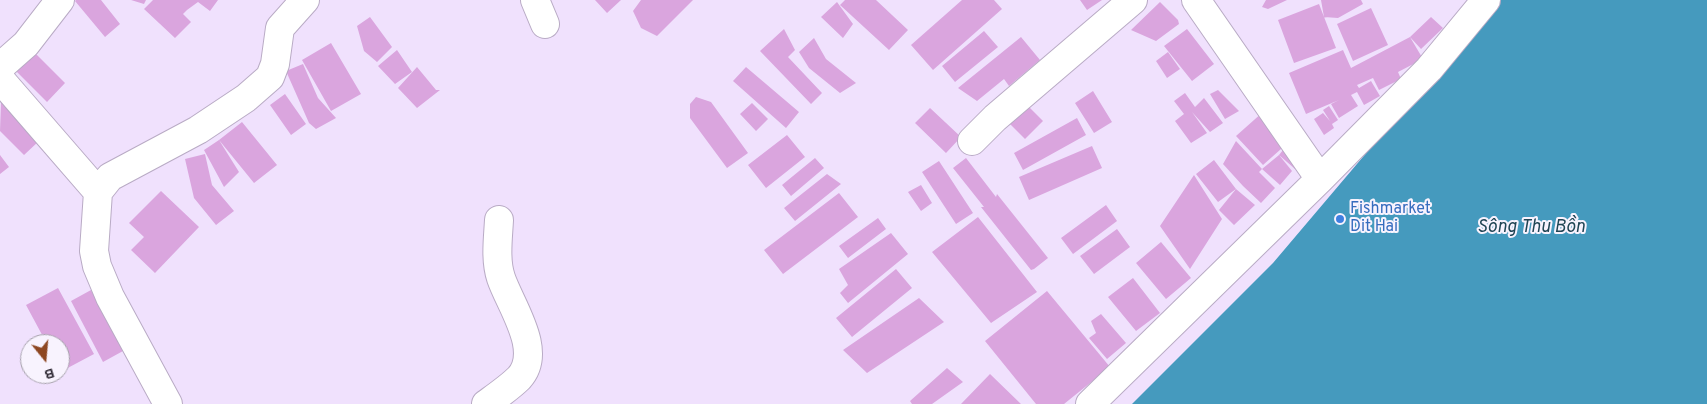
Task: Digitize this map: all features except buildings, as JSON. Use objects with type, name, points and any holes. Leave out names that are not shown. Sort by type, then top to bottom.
[{"type":"street","points":[[5,53],[26,44],[60,0]]},
{"type":"street","points":[[168,404],[110,297],[97,266],[94,251],[98,192],[110,177],[198,130],[246,98],[270,77],[275,64],[280,28],[306,0]]},
{"type":"street","points":[[972,141],[995,118],[1133,0]]},
{"type":"street","points":[[1196,0],[1320,179]]},
{"type":"street","points":[[1090,404],[1320,179],[1429,69],[1486,0]]},
{"type":"street","points":[[0,79],[98,192]]},
{"type":"street","points":[[486,404],[520,377],[527,364],[529,351],[523,330],[501,276],[497,247],[499,220]]},
{"type":"water","name":"Sông Thu Bồn","points":[[1496,0],[1707,0],[1707,404],[1132,404],[1273,263]]},
{"type":"place","name":"Fishmarket Dit Hai","points":[[1340,219]]}]
